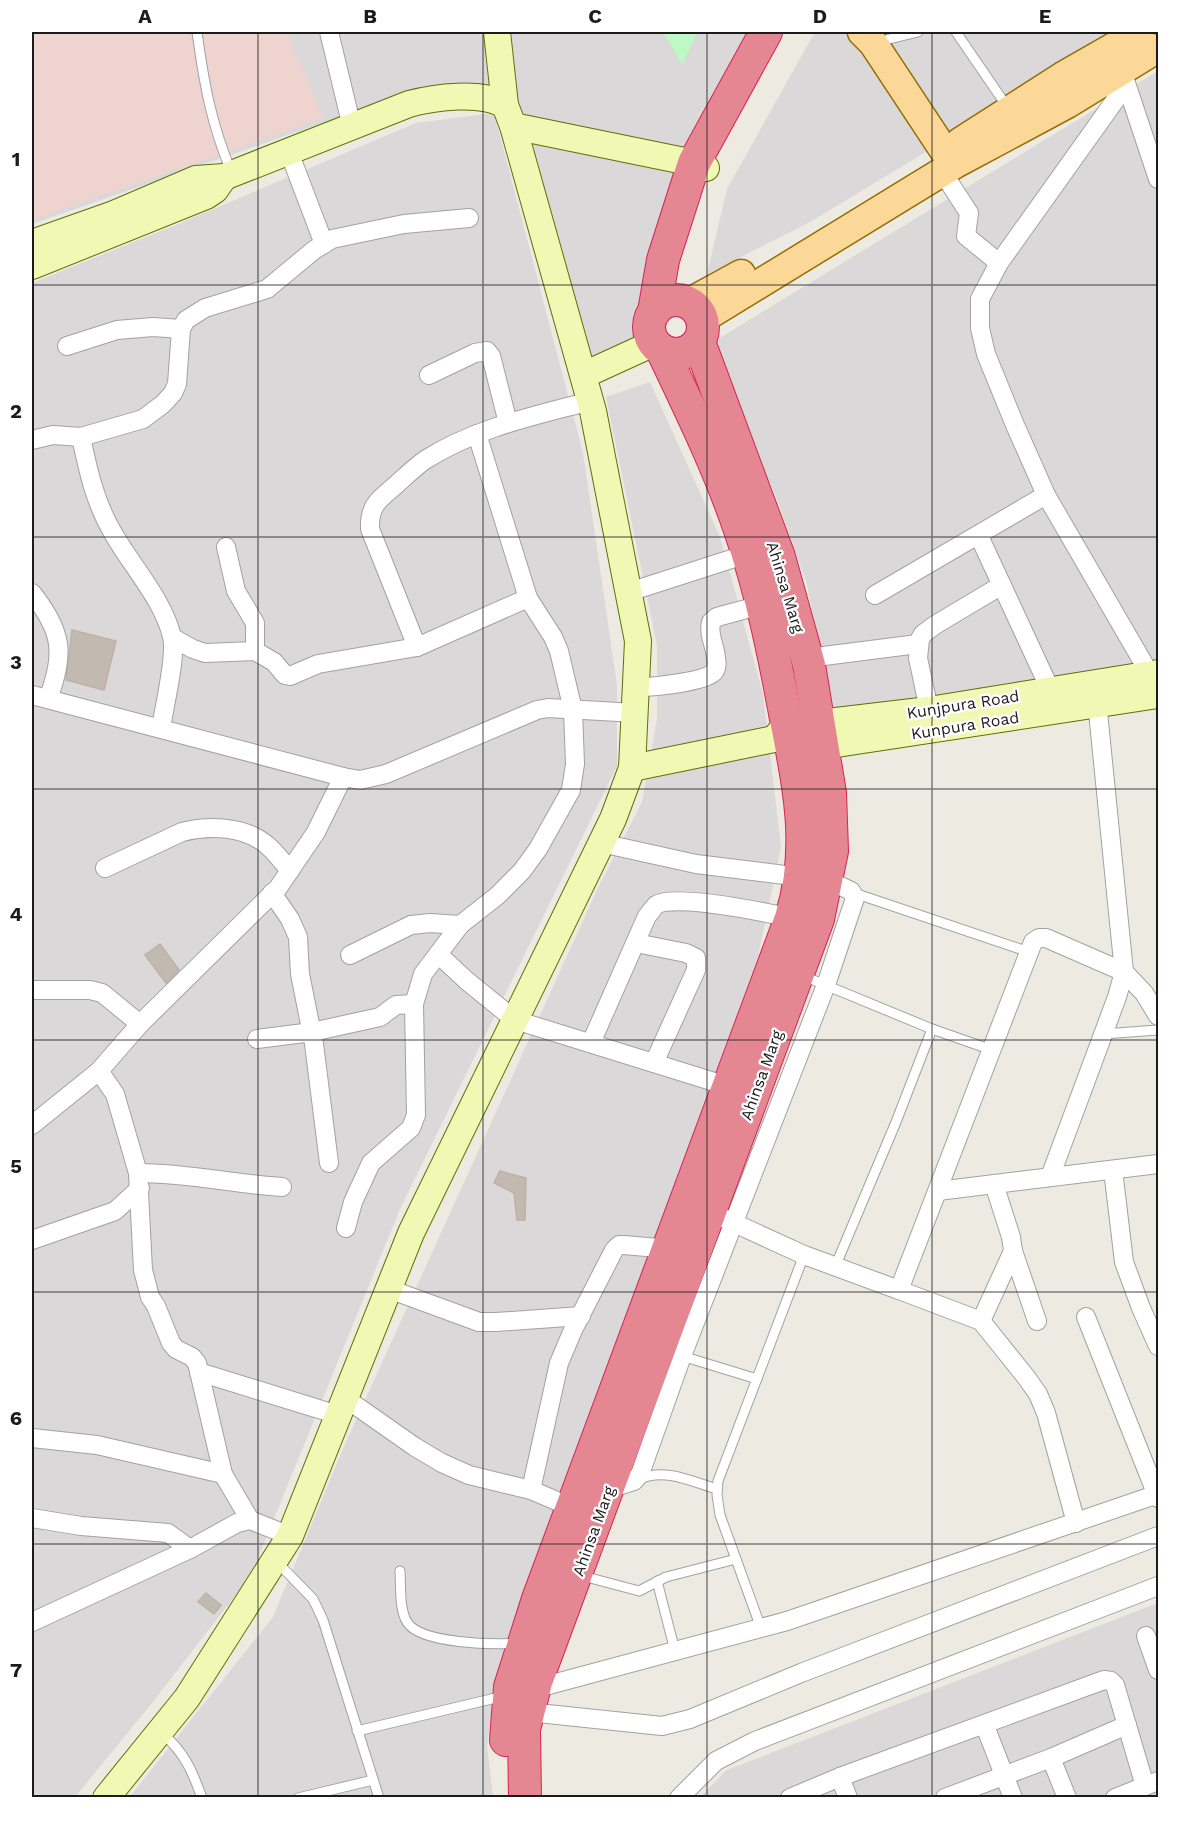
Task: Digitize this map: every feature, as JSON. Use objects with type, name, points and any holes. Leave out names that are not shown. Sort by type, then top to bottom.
[{"type":"highway","points":[[682,315],[650,322],[650,333],[658,346],[672,354],[682,354],[692,349],[682,315],[663,260],[700,166],[766,32]]},
{"type":"highway","points":[[700,166],[776,32]]},
{"type":"highway","name":"Ahinsa Marg","points":[[682,315],[779,556],[808,658],[830,793],[832,851],[791,918],[794,973]]},
{"type":"highway","name":"Ahinsa Marg","points":[[509,1797],[504,1772],[520,1701],[621,1485],[722,1218],[755,1095],[794,973],[818,920],[814,878],[804,848],[800,792],[784,738],[774,652],[747,554],[740,530],[694,417],[658,346]]},
{"type":"highway","name":"Ahinsa Marg","points":[[525,1797],[524,1729],[520,1701],[510,1687],[524,1642],[669,1249],[755,1095]]},
{"type":"main road","points":[[868,37],[944,162]]},
{"type":"main road","points":[[944,162],[1010,110],[1063,76],[1158,48]]},
{"type":"main road","points":[[682,315],[744,273],[944,162],[1067,104],[1126,58]]},
{"type":"street","points":[[329,32],[352,127]]},
{"type":"street","points":[[106,1797],[187,1698],[290,1536],[411,1233],[613,819],[632,768],[638,641],[584,375],[509,115],[497,32]]},
{"type":"street","points":[[1126,58],[1158,179]]},
{"type":"street","points":[[1126,58],[999,263],[980,299],[980,328],[986,354],[1046,495],[1156,683]]},
{"type":"street","points":[[32,243],[114,214],[196,179],[228,175],[409,104],[429,99],[450,97],[500,102],[509,115],[700,166]]},
{"type":"street","points":[[289,152],[324,244]]},
{"type":"street","points":[[944,162],[969,213],[966,236],[999,263]]},
{"type":"street","points":[[32,265],[206,196],[215,190],[228,175]]},
{"type":"street","points":[[32,440],[52,435],[81,437],[143,419],[169,399],[177,384],[181,329],[186,320],[205,308],[267,289],[314,250],[332,239],[404,224],[469,218]]},
{"type":"street","points":[[67,346],[117,330],[153,327],[181,329]]},
{"type":"street","points":[[584,375],[658,346]]},
{"type":"street","points":[[429,375],[475,353],[487,351],[491,356],[508,423]]},
{"type":"street","points":[[417,647],[370,529],[372,508],[380,498],[423,462],[477,434],[508,423],[590,401]]},
{"type":"street","points":[[346,1228],[353,1202],[371,1163],[411,1128],[414,1122],[416,1115],[414,1004],[423,974],[460,925],[497,896],[522,871],[538,849],[571,790],[575,764],[573,710],[559,651],[554,637],[528,598],[477,434]]},
{"type":"street","points":[[81,437],[90,478],[99,504],[112,531],[162,611],[173,638],[173,652],[161,728]]},
{"type":"street","points":[[875,595],[1046,495]]},
{"type":"street","points":[[979,536],[1055,700]]},
{"type":"street","points":[[226,547],[236,591],[255,624],[255,651]]},
{"type":"street","points":[[629,592],[747,554]]},
{"type":"street","points":[[929,710],[918,658],[918,644],[923,634],[1002,585]]},
{"type":"street","points":[[32,593],[44,611],[59,648],[58,669],[40,697],[343,777],[360,780],[386,774],[537,710],[636,713]]},
{"type":"street","points":[[173,638],[192,649],[206,652],[255,651],[274,662],[285,675],[290,676],[318,664],[417,647],[528,598]]},
{"type":"street","points":[[637,688],[699,679],[710,675],[716,667],[709,631],[711,622],[717,618],[761,605]]},
{"type":"street","points":[[808,658],[918,644]]},
{"type":"street","name":"Kunjpura Road","points":[[821,735],[929,710],[1055,700],[1156,683]]},
{"type":"street","points":[[1050,1177],[1124,972],[1096,694]]},
{"type":"street","name":"Kunpura Road","points":[[632,768],[784,738],[821,735],[1055,700]]},
{"type":"street","points":[[32,1125],[99,1071],[140,1024],[278,888],[316,832],[343,777]]},
{"type":"street","points":[[105,868],[182,832],[212,828],[254,836],[268,846],[290,870]]},
{"type":"street","points":[[438,954],[515,1020],[755,1095],[794,973],[855,902],[854,893],[814,878],[696,864],[601,843]]},
{"type":"street","points":[[272,893],[297,932],[300,974],[312,1032],[329,1163]]},
{"type":"street","points":[[591,1043],[648,916],[657,905],[667,901],[679,901],[791,918]]},
{"type":"street","points":[[350,955],[411,925],[430,923],[460,925]]},
{"type":"street","points":[[899,1290],[1033,942],[1039,938],[1046,938],[1124,972],[1144,993],[1158,1016]]},
{"type":"street","points":[[636,943],[686,953],[696,958],[696,970],[654,1063]]},
{"type":"street","points":[[32,990],[90,990],[102,993],[140,1024]]},
{"type":"street","points":[[256,1039],[312,1032],[380,1017],[399,1004],[414,1004]]},
{"type":"street","points":[[99,1071],[115,1094],[139,1180],[144,1270],[148,1290],[171,1343],[176,1349],[192,1357],[197,1364],[223,1474],[250,1520]]},
{"type":"street","points":[[938,1191],[1158,1164]]},
{"type":"street","points":[[1113,1170],[1124,1262],[1158,1346]]},
{"type":"street","points":[[32,1240],[115,1211],[139,1180],[171,1173],[282,1187]]},
{"type":"street","points":[[994,1184],[1011,1237],[1013,1251],[1037,1321]]},
{"type":"street","points":[[199,1372],[342,1407],[442,1463],[469,1474],[575,1501],[621,1485],[642,1467],[682,1356],[722,1218],[804,1255],[981,1322],[1038,1394],[1046,1413],[1076,1523]]},
{"type":"street","points":[[531,1490],[559,1363],[607,1262],[619,1245],[669,1249]]},
{"type":"street","points":[[981,1322],[1013,1251]]},
{"type":"street","points":[[388,1289],[479,1322],[581,1316]]},
{"type":"street","points":[[520,1701],[675,1651],[787,1621],[1158,1496],[1086,1317]]},
{"type":"street","points":[[32,1438],[97,1444],[223,1474]]},
{"type":"street","points":[[32,1518],[81,1526],[168,1533],[190,1549]]},
{"type":"street","points":[[32,1622],[190,1549],[237,1523],[250,1520],[290,1536]]},
{"type":"street","points":[[520,1701],[662,1725],[690,1719],[1158,1536]]},
{"type":"street","points":[[679,1797],[716,1761],[755,1741],[1158,1586]]},
{"type":"street","points":[[1146,1636],[1158,1670]]},
{"type":"street","points":[[790,1797],[1104,1680],[1111,1681],[1115,1685],[1126,1725],[1152,1784],[1115,1797]]},
{"type":"street","points":[[951,1797],[1051,1758],[1126,1725]]},
{"type":"street","points":[[985,1726],[1013,1797]]},
{"type":"street","points":[[1051,1758],[1066,1797]]},
{"type":"street","points":[[840,1777],[848,1797]]},
{"type":"lane","points":[[197,32],[205,89],[228,175]]},
{"type":"lane","points":[[868,37],[918,32]]},
{"type":"lane","points":[[956,32],[1010,110]]},
{"type":"lane","points":[[854,893],[1029,952]]},
{"type":"lane","points":[[794,973],[932,1029],[992,1050]]},
{"type":"lane","points":[[835,1267],[932,1029]]},
{"type":"lane","points":[[1103,1034],[1158,1030]]},
{"type":"lane","points":[[761,1628],[720,1515],[717,1489],[718,1481],[804,1255]]},
{"type":"lane","points":[[682,1356],[757,1379]]},
{"type":"lane","points":[[621,1485],[655,1473],[717,1489]]},
{"type":"lane","points":[[577,1575],[632,1591],[645,1590],[657,1581],[682,1572],[736,1559]]},
{"type":"lane","points":[[275,1560],[313,1599],[318,1610],[379,1797]]},
{"type":"lane","points":[[400,1571],[404,1616],[413,1629],[423,1634],[478,1644],[524,1642]]},
{"type":"lane","points":[[657,1581],[675,1651]]},
{"type":"lane","points":[[357,1731],[520,1701]]},
{"type":"lane","points":[[160,1731],[178,1747],[202,1797]]},
{"type":"lane","points":[[298,1797],[374,1780]]},
{"type":"shaded area","points":[[32,32],[760,32],[699,137],[632,341],[587,358],[517,94],[406,94],[32,224]]},
{"type":"shaded area","points":[[32,32],[287,32],[323,118],[32,220]]},
{"type":"shaded area","points":[[815,32],[1125,32],[810,222],[707,274],[727,189]]},
{"type":"shaded area","points":[[1158,71],[1158,664],[832,718],[807,584],[775,494],[708,345]]},
{"type":"shaded area","points":[[494,113],[583,453],[617,685],[617,766],[400,1209],[251,1575],[152,1703],[75,1797],[32,1798],[32,283],[176,225],[416,123]]},
{"type":"shaded area","points":[[650,382],[720,537],[763,694],[781,847],[758,956],[497,1675],[487,1746],[493,1797],[129,1798],[273,1617],[345,1444],[597,890],[642,802],[657,719],[657,645],[606,397]]},
{"type":"shaded area","points":[[1158,1603],[1158,1797],[699,1798],[727,1770]]},
{"type":"green space","points":[[663,32],[698,32],[682,64]]},
{"type":"building","points":[[72,630],[116,641],[104,690],[66,680]]},
{"type":"building","points":[[160,944],[179,970],[166,983],[145,955]]},
{"type":"building","points":[[500,1171],[526,1178],[525,1220],[517,1220],[514,1193],[494,1183]]},
{"type":"building","points":[[206,1593],[221,1605],[214,1614],[198,1602]]}]
